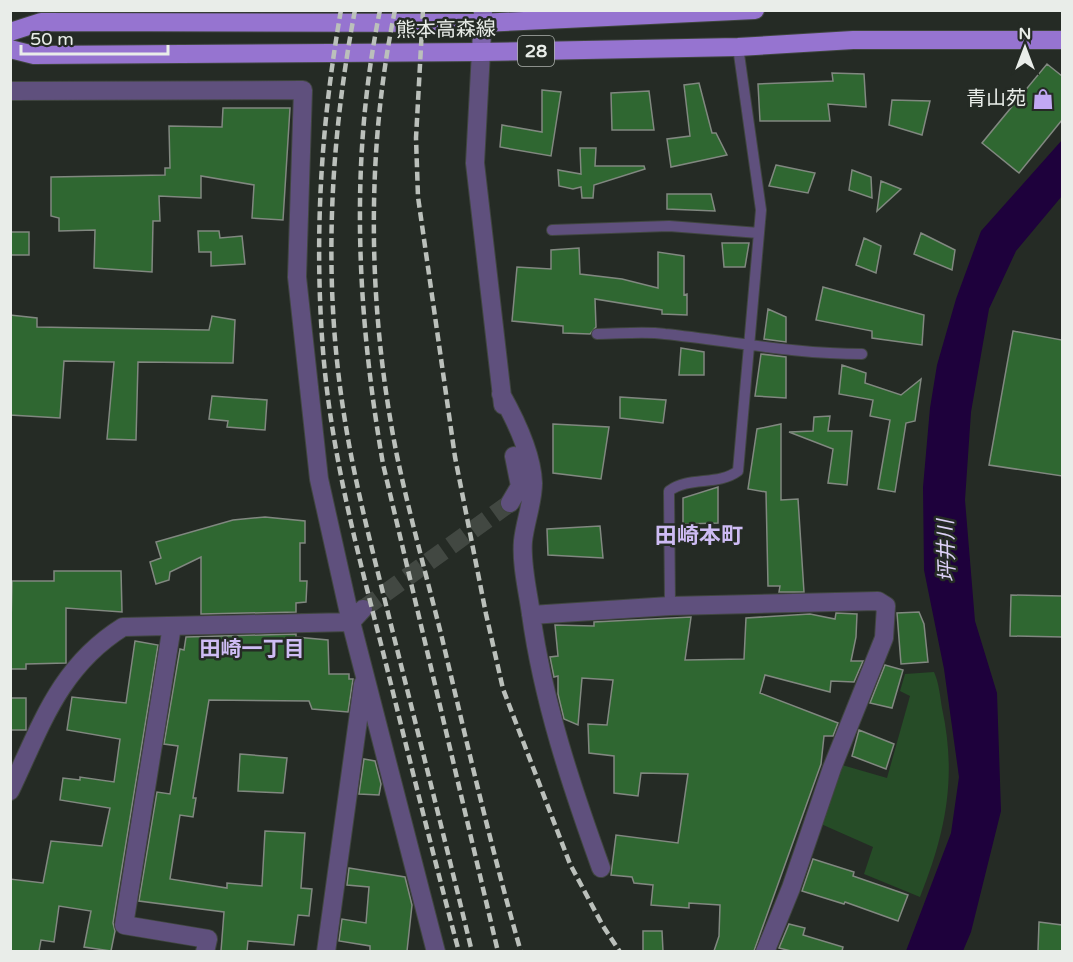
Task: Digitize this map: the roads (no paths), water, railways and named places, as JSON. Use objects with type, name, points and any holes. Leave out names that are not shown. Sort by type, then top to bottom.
[{"type":"main road","name":"熊本高森線","points":[[10,32],[41,22],[482,17],[755,10]]},
{"type":"main road","name":"熊本高森線","points":[[10,49],[34,55],[481,52],[738,47],[854,40],[1062,40]]},
{"type":"street","points":[[482,17],[476,163],[501,394],[519,472],[520,486],[510,503]]},
{"type":"street","points":[[10,91],[303,90],[297,277],[319,479],[357,615],[364,676],[436,951]]},
{"type":"street","points":[[501,394],[513,416],[529,462],[533,483],[522,544],[531,615],[547,701],[576,802],[601,868]]},
{"type":"street","points":[[531,615],[670,606],[878,600],[886,606],[884,638],[832,768],[791,888],[765,951]]},
{"type":"street","points":[[10,791],[59,688],[98,643],[123,627],[357,615]]},
{"type":"street","points":[[172,626],[124,925],[208,939],[206,951]]},
{"type":"street","points":[[326,951],[364,676]]},
{"type":"lane","points":[[670,606],[669,491],[679,483],[721,478],[738,471],[761,210],[738,47]]},
{"type":"lane","points":[[552,230],[669,226],[759,233]]},
{"type":"lane","points":[[597,334],[663,333],[749,346],[829,354],[862,354]]},
{"type":"water","name":"坪井川","points":[[1062,140],[1062,196],[1016,251],[989,309],[971,412],[965,500],[975,621],[997,693],[1001,811],[971,932],[963,951],[906,951],[951,833],[959,777],[944,669],[924,570],[923,487],[930,408],[937,365],[956,299],[981,231]]},
{"type":"tunnel","points":[[363,609],[510,503]]},
{"type":"railway","points":[[341,10],[328,95],[319,223],[320,308],[327,389],[354,538],[459,952]]},
{"type":"railway","points":[[355,10],[340,109],[332,209],[333,309],[343,408],[365,519],[472,952]]},
{"type":"railway","points":[[380,10],[370,67],[360,180],[362,294],[374,407],[383,464],[498,952]]},
{"type":"railway","points":[[395,10],[385,65],[375,177],[376,289],[387,401],[407,502],[489,835],[521,952]]},
{"type":"railway","points":[[423,10],[416,138],[418,197],[455,457],[486,614],[503,689],[570,864],[603,926],[620,952]]},
{"type":"place","name":"青山苑","points":[[1043,99]]},
{"type":"district","name":"田崎本町","points":[[699,536]]},
{"type":"district","name":"田崎一丁目","points":[[252,649]]}]
